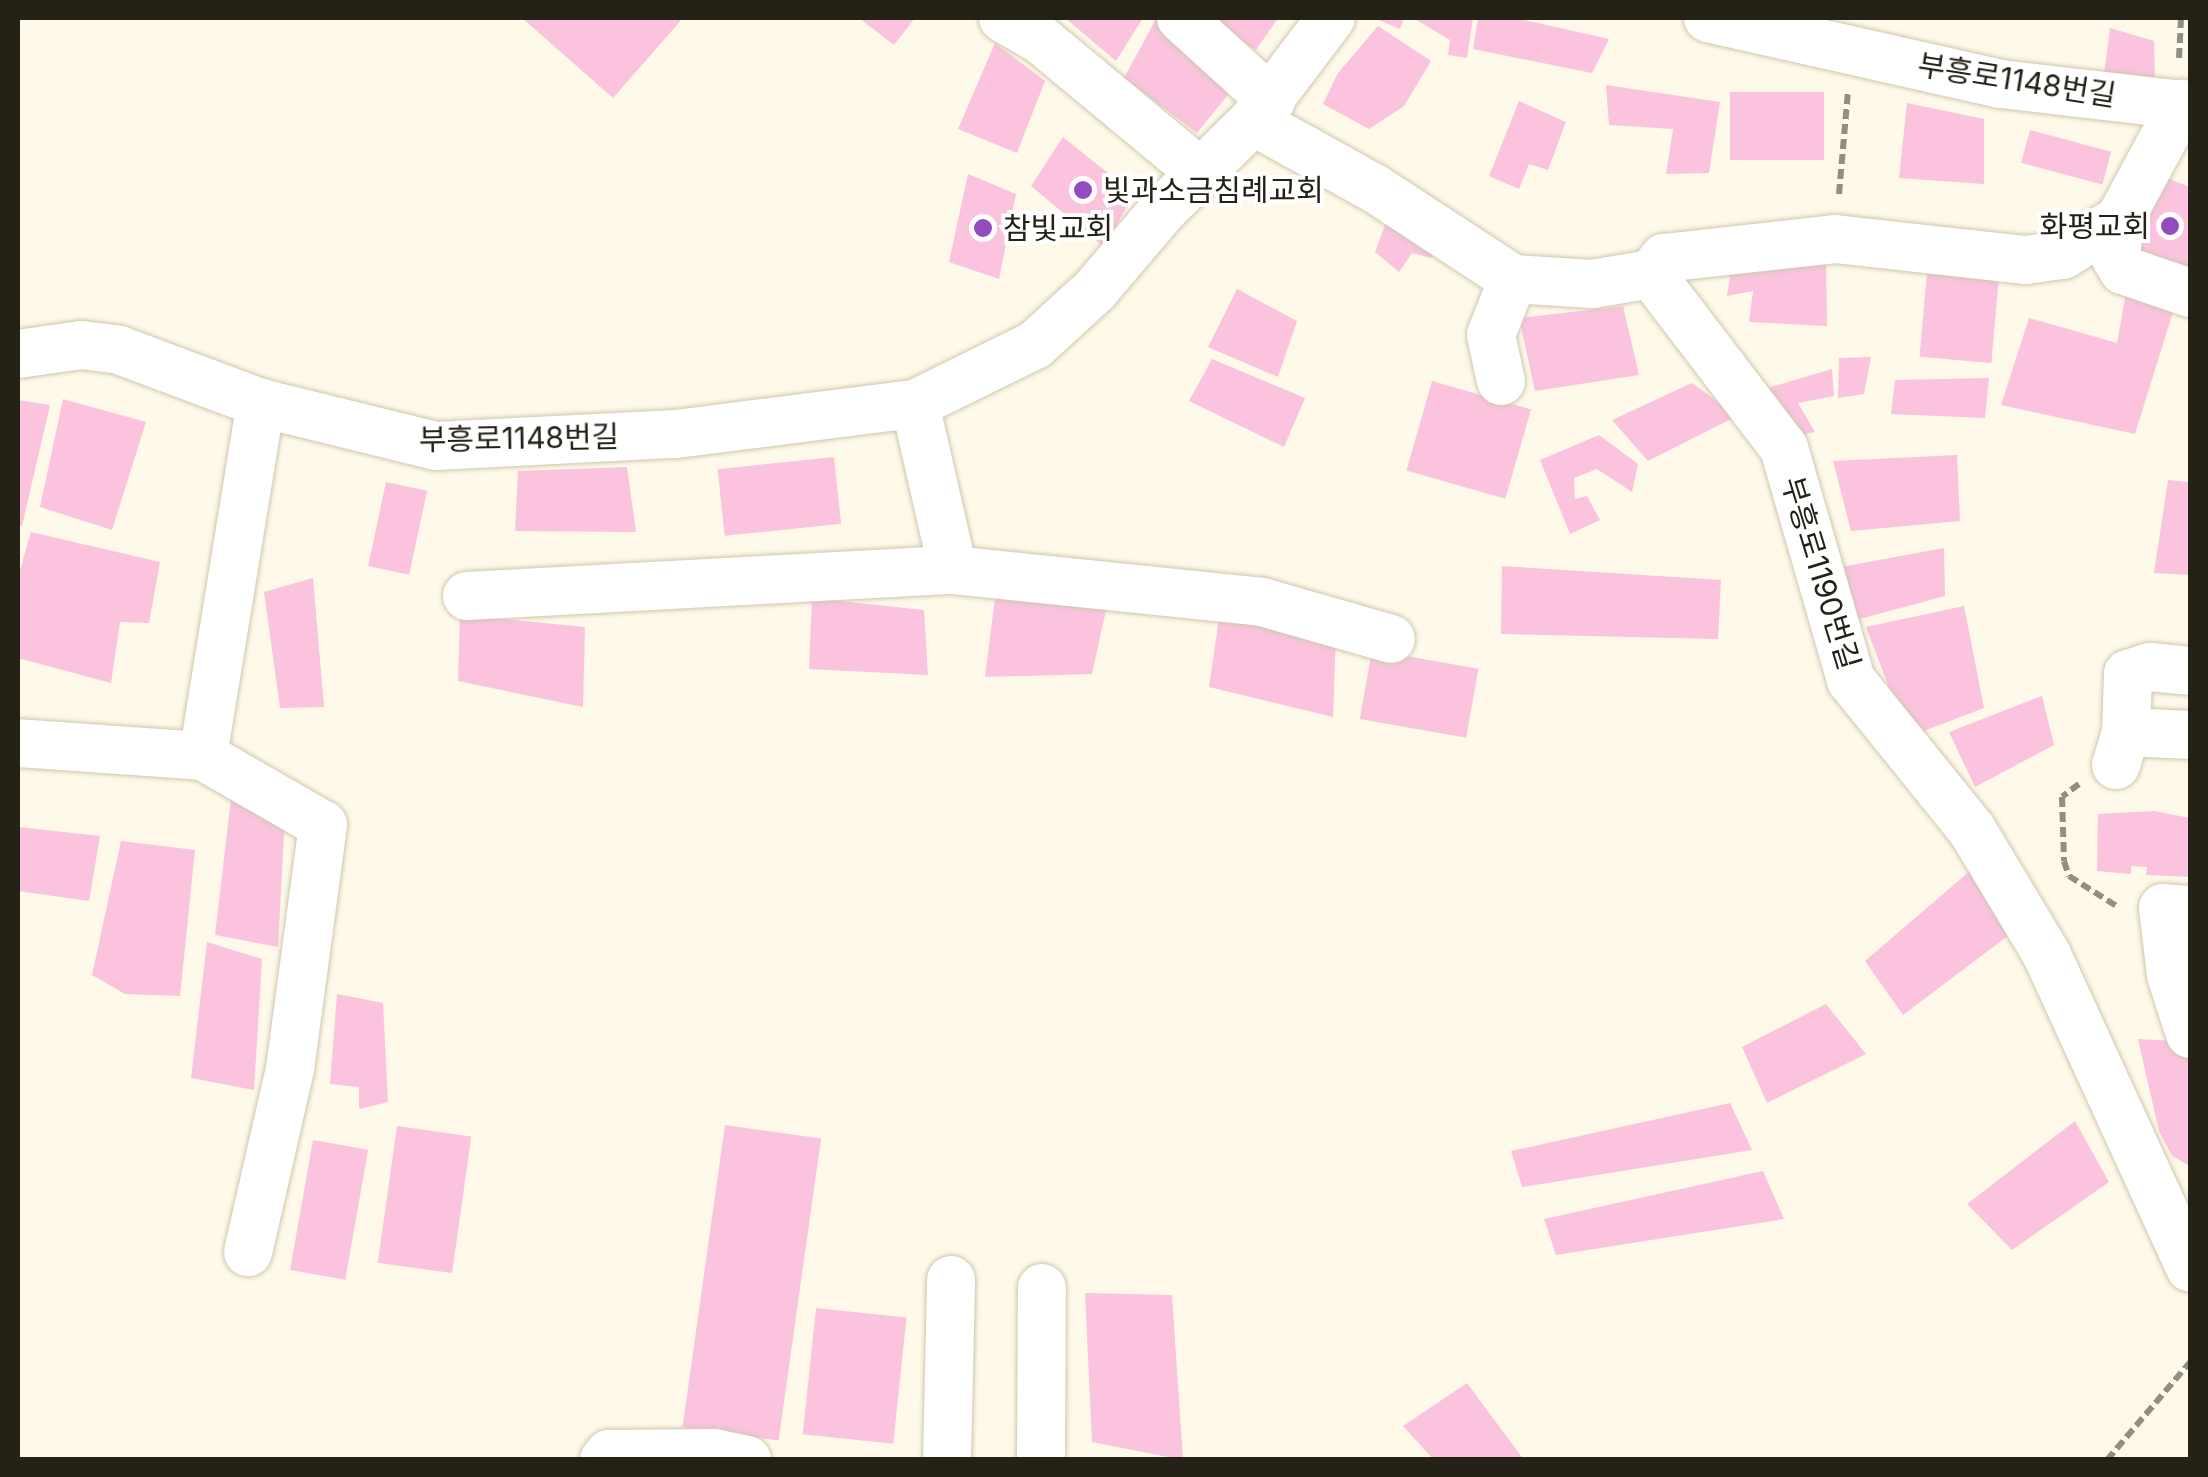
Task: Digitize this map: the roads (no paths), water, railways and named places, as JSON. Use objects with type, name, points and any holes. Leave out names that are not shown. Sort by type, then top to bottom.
[{"type":"street","points":[[1003,18],[1041,40],[1202,173]]},
{"type":"street","points":[[1181,18],[1262,111],[1513,279],[1592,284],[1651,274]]},
{"type":"street","name":"부흥로1148번길","points":[[18,354],[81,345],[120,350],[261,403],[436,446],[676,434],[915,404],[1035,345],[1095,290],[1262,111],[1331,18]]},
{"type":"street","name":"부흥로1148번길","points":[[1651,274],[1664,258],[1835,239],[2026,260],[2063,255],[2120,219],[2186,105],[2001,84],[1708,18]]},
{"type":"street","points":[[2120,219],[2116,258],[2124,270],[2190,293]]},
{"type":"street","name":"부흥로1190번길","points":[[1651,274],[1784,448],[1851,680],[1972,830],[2046,952],[2190,1268]]},
{"type":"street","points":[[1501,381],[1491,335],[1513,279]]},
{"type":"street","points":[[204,756],[261,403]]},
{"type":"street","points":[[915,404],[953,570]]},
{"type":"street","points":[[467,596],[953,570],[1262,602],[1391,639]]},
{"type":"street","points":[[2190,671],[2150,666],[2128,674],[2111,761],[2190,735]]},
{"type":"street","points":[[18,743],[204,756],[323,825],[290,1069],[248,1252]]},
{"type":"street","points":[[2178,918],[2171,974],[2190,1034]]},
{"type":"street","points":[[947,1460],[952,1280]]},
{"type":"street","points":[[1042,1288],[1042,1460]]},
{"type":"street","points":[[604,1460],[609,1454],[714,1453],[747,1460]]},
{"type":"place","name":"빛과소금침례교회","points":[[1083,190]]},
{"type":"place","name":"화평교회","points":[[2170,226]]},
{"type":"place","name":"참빛교회","points":[[983,228]]}]
